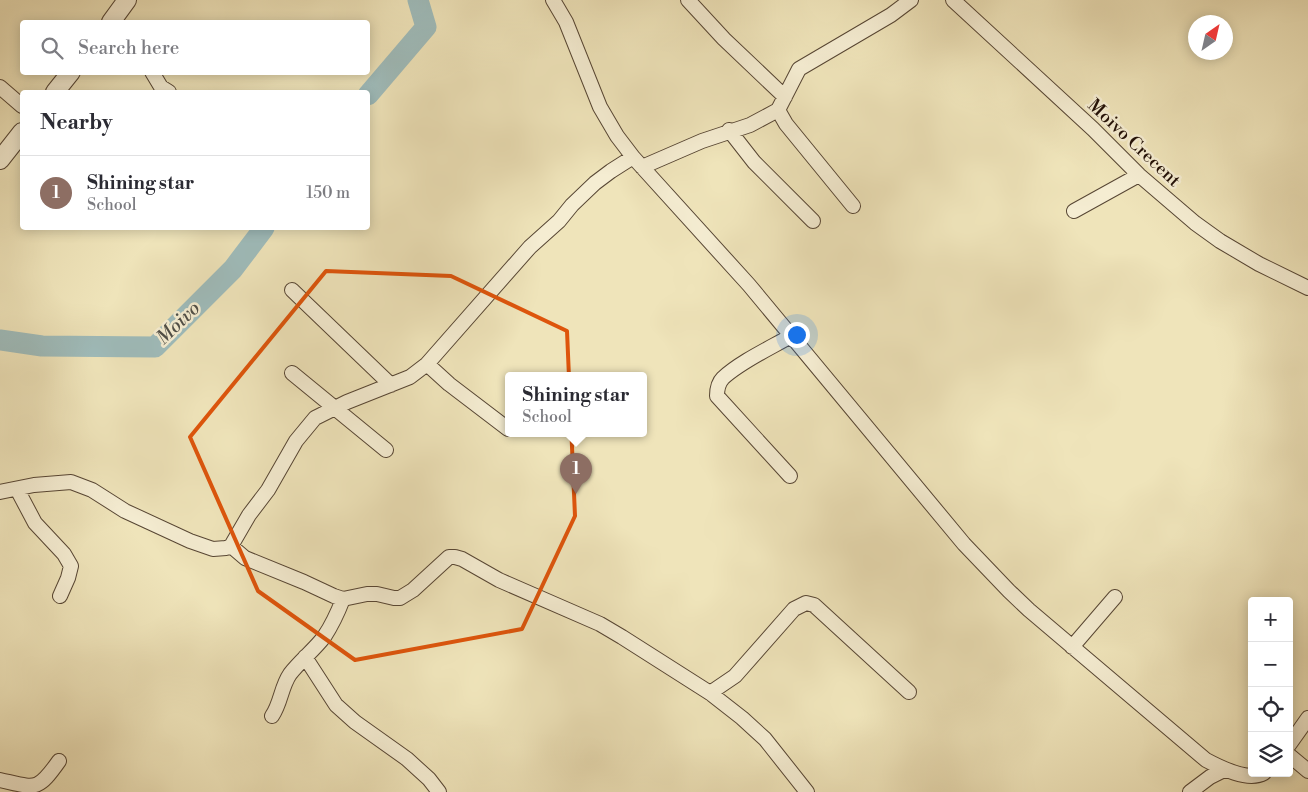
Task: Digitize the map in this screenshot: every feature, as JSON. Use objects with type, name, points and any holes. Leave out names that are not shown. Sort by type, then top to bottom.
[{"type":"street","points":[[113,20],[127,0]]},
{"type":"street","points":[[554,0],[566,22],[600,107],[617,136],[637,162],[749,285],[790,336],[819,367],[964,544],[1009,592],[1206,760],[1224,770],[1248,775]]},
{"type":"street","points":[[688,0],[724,39],[785,97]]},
{"type":"street","points":[[0,492],[52,483],[71,482],[92,490],[125,511],[190,542],[213,549],[231,546],[249,516],[268,490],[304,429],[315,418],[410,377],[427,364],[530,247],[559,221],[572,205],[611,171],[729,130],[750,125],[778,110],[799,69],[891,15],[911,0]]},
{"type":"street","name":"Moivo Crecent","points":[[962,3],[1016,59],[1093,129],[1139,175],[1195,223],[1220,241],[1259,264],[1308,288]]},
{"type":"street","points":[[57,90],[69,75]]},
{"type":"street","points":[[154,75],[161,87],[166,90]]},
{"type":"street","points":[[0,86],[20,104]]},
{"type":"street","points":[[778,110],[786,124],[853,206]]},
{"type":"street","points":[[729,130],[754,162],[813,221]]},
{"type":"street","points":[[0,160],[20,135]]},
{"type":"street","points":[[1074,211],[1139,175]]},
{"type":"street","points":[[292,290],[391,385]]},
{"type":"street","points":[[790,336],[722,378],[717,387],[717,396],[790,476]]},
{"type":"street","points":[[427,364],[449,384],[505,427]]},
{"type":"street","points":[[292,373],[386,450]]},
{"type":"street","points":[[17,489],[35,523],[64,554],[71,566],[60,596]]},
{"type":"street","points":[[231,546],[245,558],[343,599],[367,594],[400,598],[413,590],[449,557],[455,557],[499,580],[600,624],[622,636],[710,693],[765,739],[807,792]]},
{"type":"street","points":[[1072,646],[1115,597]]},
{"type":"street","points":[[272,716],[281,699],[284,684],[305,657],[324,637],[340,609],[343,599]]},
{"type":"street","points":[[710,693],[735,676],[794,609],[806,603],[814,605],[909,692]]},
{"type":"street","points":[[305,657],[336,706],[407,759],[440,792]]},
{"type":"street","points":[[1293,739],[1308,718]]},
{"type":"street","points":[[1293,758],[1308,771]]},
{"type":"street","points":[[0,780],[34,786],[43,782],[59,761]]},
{"type":"street","points":[[1190,792],[1210,777],[1224,770]]},
{"type":"highlighted area","points":[[326,271],[451,276],[567,331],[575,516],[522,629],[355,660],[258,591],[190,437]]},
{"type":"waterway","name":"Moivo","points":[[370,93],[426,27],[418,0]]},
{"type":"waterway","name":"Moivo","points":[[0,340],[42,346],[155,347],[233,269],[262,230]]},
{"type":"place","name":"Shining star","points":[[576,494]]}]
